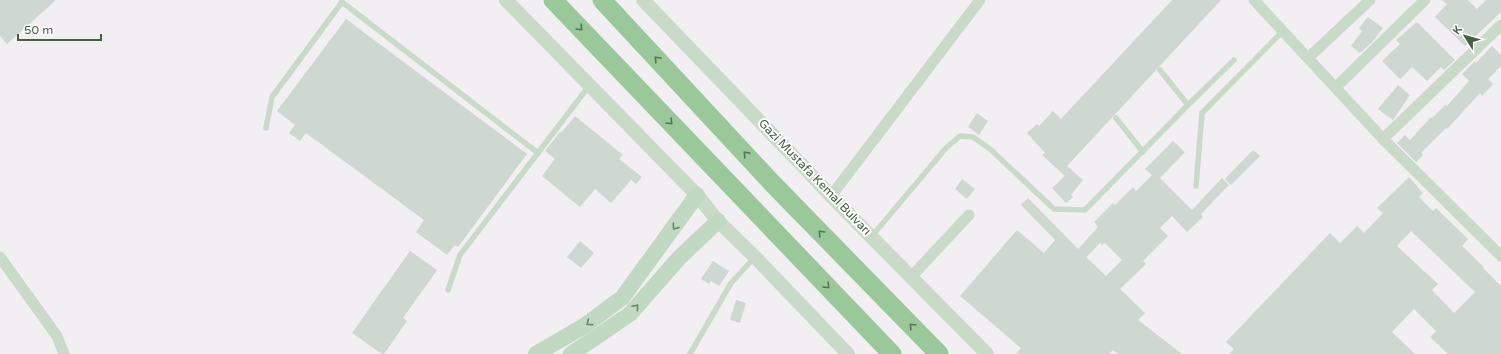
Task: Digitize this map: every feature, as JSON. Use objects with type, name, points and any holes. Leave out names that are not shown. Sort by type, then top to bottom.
[{"type":"highway","points":[[553,0],[892,354]]},
{"type":"highway","points":[[602,0],[772,183],[939,354]]},
{"type":"main road","points":[[536,354],[584,326],[622,298],[697,195]]},
{"type":"main road","points":[[571,354],[630,314],[679,258],[718,221]]},
{"type":"street","points":[[506,0],[697,195],[718,221],[755,257],[848,354]]},
{"type":"street","name":"Gazi Mustafa Kemal Bulvarı","points":[[643,0],[831,196],[987,354]]},
{"type":"street","points":[[831,196],[980,0]]},
{"type":"street","points":[[1254,0],[1383,139],[1501,256]]},
{"type":"street","points":[[1308,58],[1370,0]]},
{"type":"street","points":[[1336,87],[1425,0]]},
{"type":"street","points":[[1383,139],[1501,25]]},
{"type":"street","points":[[911,277],[969,215]]},
{"type":"street","points":[[0,257],[57,336],[64,354]]},
{"type":"lane","points":[[266,128],[272,97],[342,1],[538,153]]},
{"type":"lane","points":[[1196,186],[1202,113],[1283,31]]},
{"type":"lane","points":[[871,236],[946,148],[960,136],[973,137],[990,149],[1054,209],[1085,210],[1234,60]]},
{"type":"lane","points":[[1160,70],[1188,105]]},
{"type":"lane","points":[[448,290],[460,256],[589,86]]},
{"type":"lane","points":[[1116,118],[1143,152]]},
{"type":"lane","points":[[690,354],[731,283],[755,257]]},
{"type":"building","points":[[0,0],[56,0],[7,44],[0,36]]},
{"type":"building","points":[[1172,0],[1221,0],[1067,166],[1083,180],[1071,195],[1073,197],[1066,203],[1052,188],[1065,176],[1042,155],[1045,153],[1027,133],[1037,124],[1039,126],[1053,111],[1061,119]]},
{"type":"building","points":[[1442,0],[1468,0],[1477,9],[1486,0],[1501,0],[1501,12],[1465,46],[1435,17],[1447,4]]},
{"type":"building","points":[[1368,17],[1383,28],[1373,41],[1360,53],[1351,46],[1362,31],[1359,28]]},
{"type":"building","points":[[346,19],[527,154],[458,247],[455,245],[447,255],[416,232],[424,220],[306,133],[300,141],[289,133],[295,125],[277,111]]},
{"type":"building","points":[[1417,22],[1455,60],[1444,70],[1441,67],[1427,81],[1412,67],[1400,79],[1382,61],[1400,44],[1396,40]]},
{"type":"building","points":[[1492,46],[1501,55],[1501,66],[1488,79],[1493,84],[1482,96],[1480,93],[1447,129],[1446,128],[1421,153],[1423,155],[1416,162],[1397,143],[1405,135],[1410,140],[1431,117],[1432,118],[1445,105],[1447,106],[1469,81],[1462,74],[1475,61],[1476,63]]},
{"type":"building","points":[[1398,85],[1410,95],[1393,120],[1378,109]]},
{"type":"building","points":[[977,113],[988,121],[979,135],[968,127]]},
{"type":"building","points":[[575,116],[623,155],[619,159],[642,177],[636,184],[631,180],[611,203],[595,189],[580,207],[542,176],[555,159],[545,151]]},
{"type":"building","points":[[1173,141],[1185,152],[1160,178],[1192,210],[1222,178],[1229,185],[1201,214],[1203,217],[1187,232],[1172,216],[1160,228],[1168,236],[1143,261],[1146,264],[1120,289],[1145,313],[1138,320],[1182,354],[1118,354],[1113,350],[1109,354],[1016,354],[1021,348],[960,296],[1017,230],[1044,253],[1055,240],[1021,205],[1028,198],[1078,249],[1098,227],[1094,222],[1113,203],[1115,205],[1133,187],[1136,191],[1152,175],[1145,169]],"holes":[[[1100,243],[1102,245],[1105,243],[1122,260],[1106,276],[1086,257]]]},
{"type":"building","points":[[1253,150],[1260,156],[1231,185],[1225,179]]},
{"type":"building","points":[[1409,177],[1423,193],[1419,197],[1433,211],[1436,208],[1468,239],[1462,246],[1501,286],[1501,354],[1448,354],[1430,337],[1436,331],[1414,309],[1392,332],[1415,354],[1229,354],[1234,349],[1226,342],[1330,233],[1340,243],[1357,226],[1364,233],[1383,213],[1377,208]],"holes":[[[1411,231],[1475,292],[1454,313],[1432,290],[1438,284],[1397,246]]]},
{"type":"building","points":[[962,179],[975,189],[967,199],[955,189]]},
{"type":"building","points":[[580,241],[594,253],[581,268],[567,257]]},
{"type":"building","points":[[410,251],[437,270],[403,318],[407,321],[384,354],[382,354],[352,333]]},
{"type":"building","points":[[713,261],[729,271],[719,286],[711,281],[709,284],[701,279]]},
{"type":"building","points":[[736,300],[746,303],[740,323],[730,320]]}]
